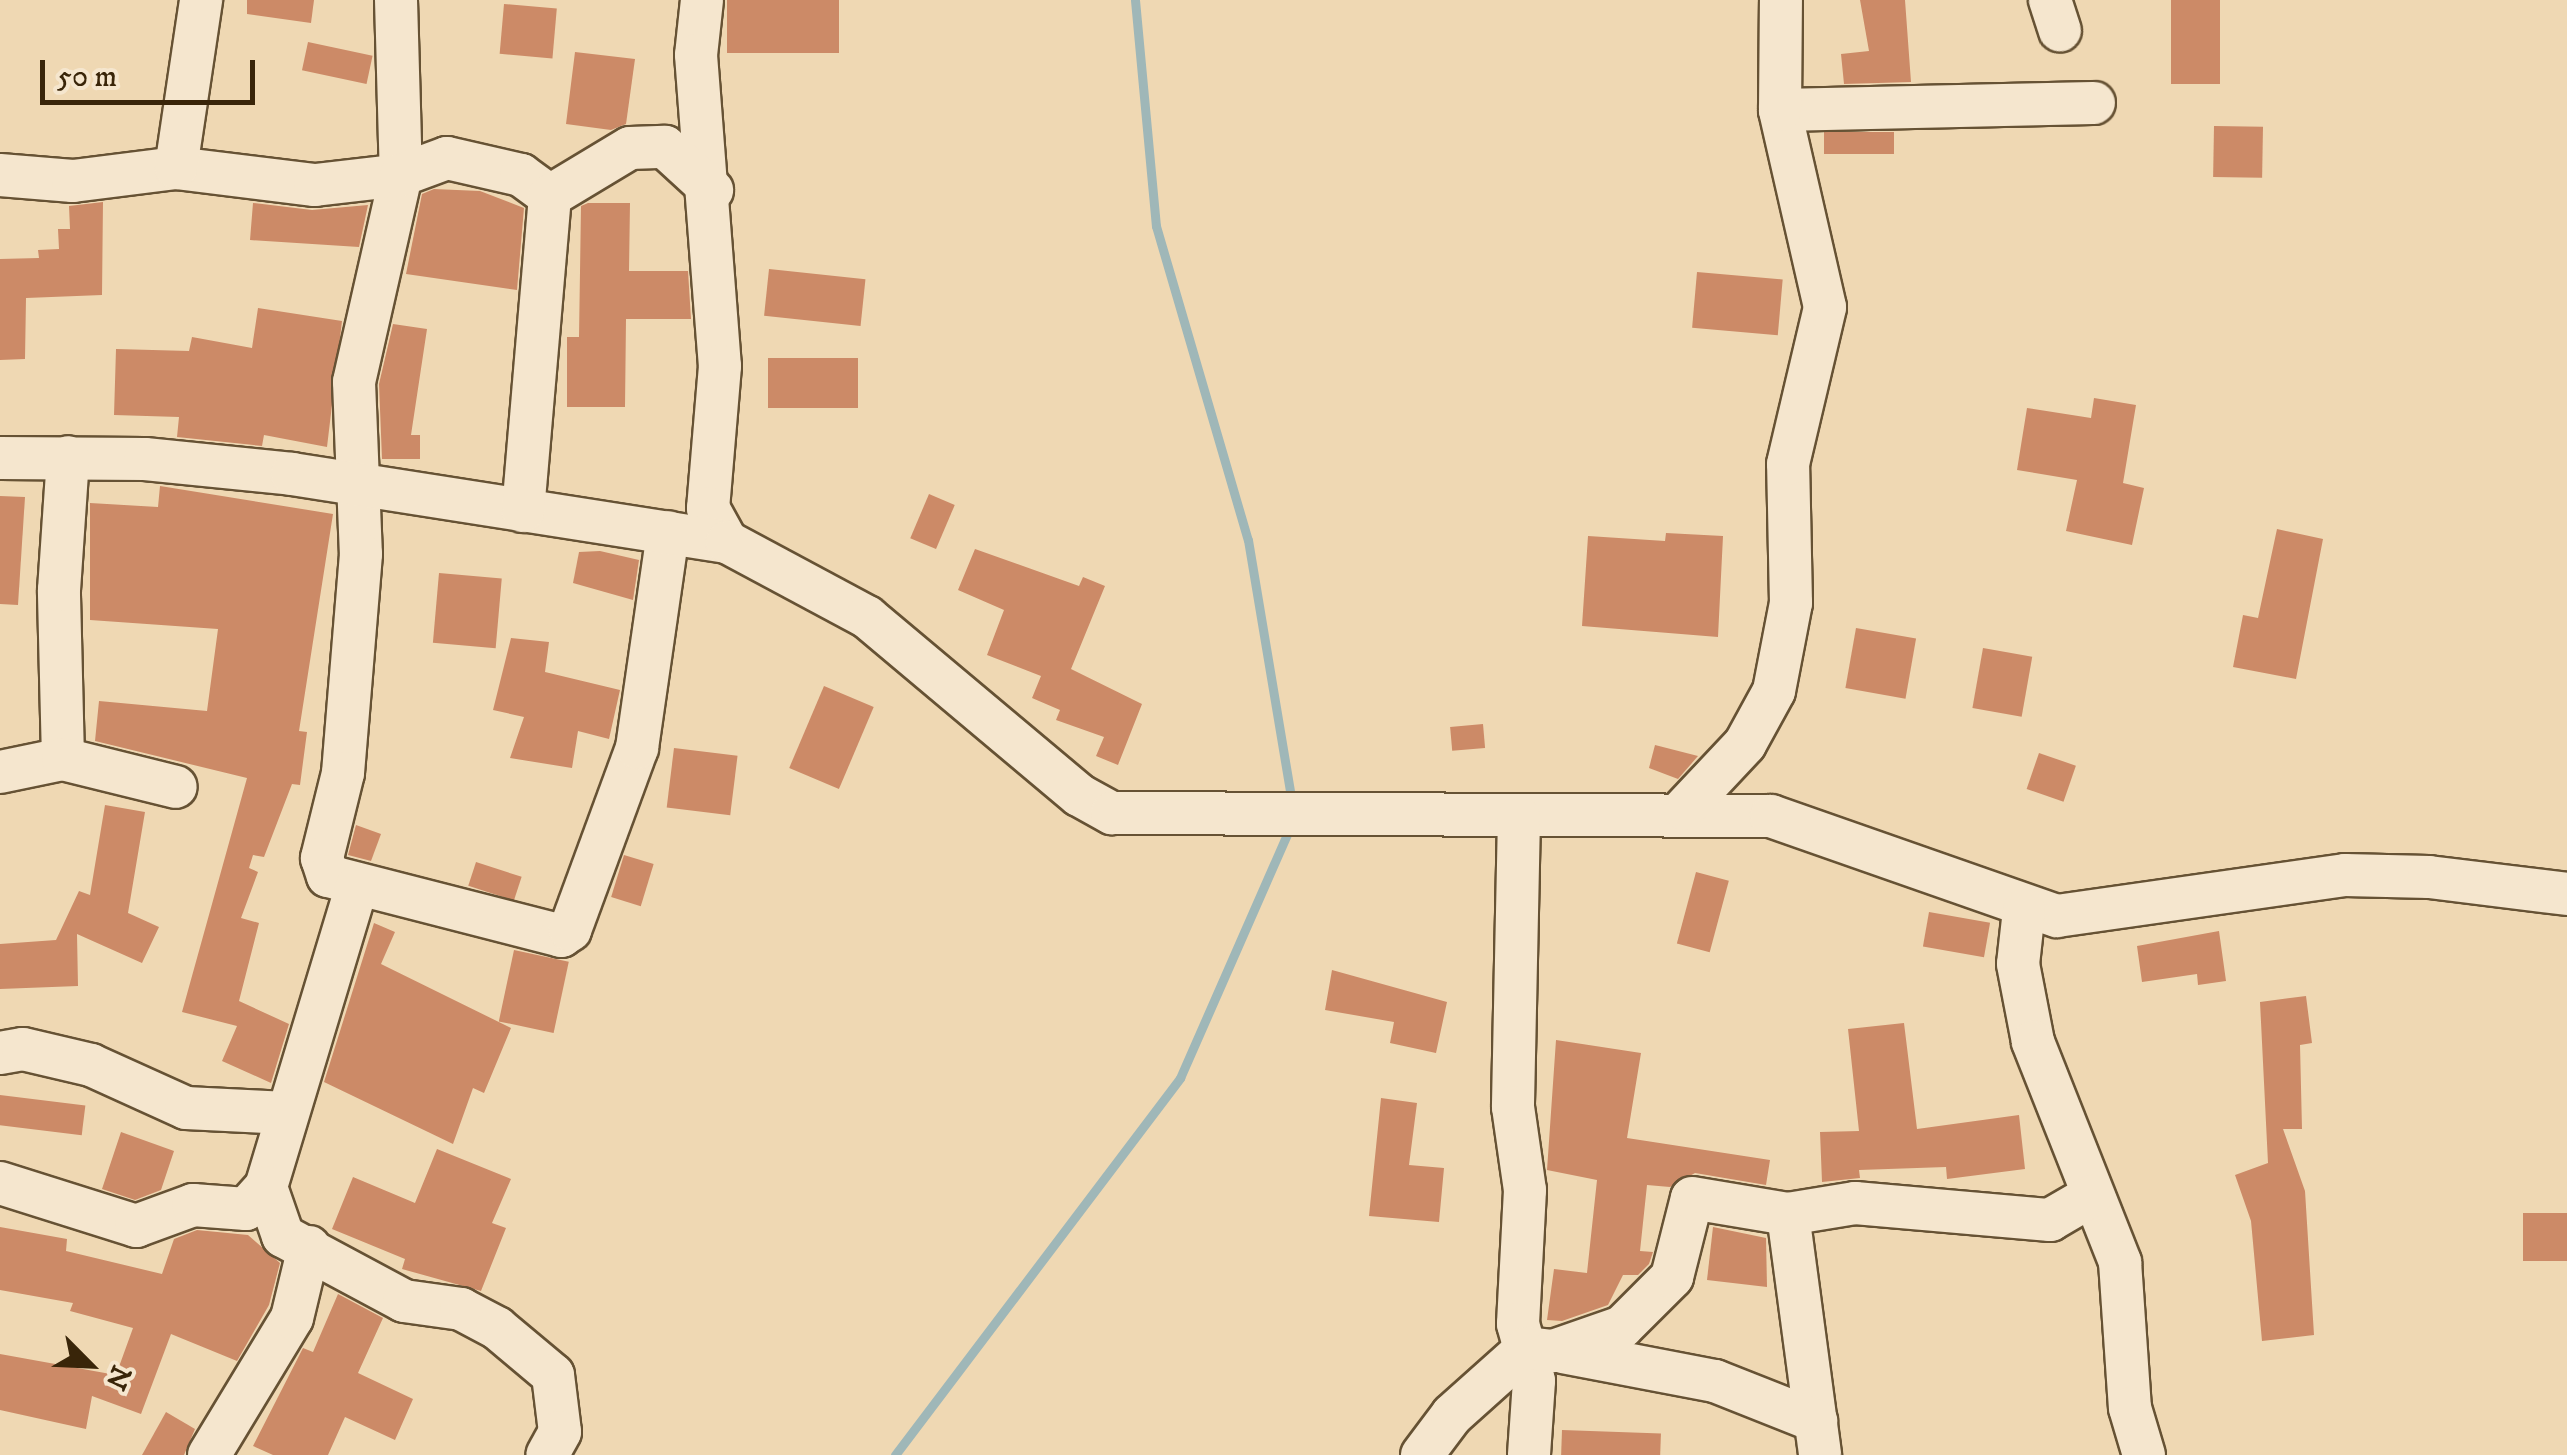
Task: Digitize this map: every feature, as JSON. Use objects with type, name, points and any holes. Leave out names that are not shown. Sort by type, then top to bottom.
[{"type":"street","points":[[176,168],[201,0]]},
{"type":"street","points":[[396,0],[401,175],[354,382],[359,487],[343,773],[322,858],[328,876],[560,936],[570,930],[637,748],[668,532]]},
{"type":"street","points":[[702,0],[696,55],[712,190],[720,366],[708,508],[727,542]]},
{"type":"street","points":[[1684,810],[1744,744],[1774,691],[1791,603],[1788,464],[1825,306],[1780,110],[1781,0]]},
{"type":"street","points":[[1780,110],[2094,103]]},
{"type":"street","points":[[550,196],[630,148],[665,147],[712,190]]},
{"type":"street","points":[[0,175],[74,181],[176,168],[315,186],[401,175],[447,158],[521,176],[550,196]]},
{"type":"street","points":[[523,511],[550,196]]},
{"type":"street","points":[[0,458],[68,458],[273,472],[727,542],[867,618],[1079,795],[1112,813],[1518,817],[1684,810],[1771,816],[1846,836],[2024,910],[2092,915],[2258,882],[2345,875],[2430,876],[2567,894]]},
{"type":"street","points":[[64,759],[59,590],[68,458]]},
{"type":"street","points":[[0,772],[64,759],[176,787]]},
{"type":"street","points":[[1518,817],[1513,1108],[1525,1190],[1518,1324],[1540,1350],[1716,1381],[1818,1438]]},
{"type":"street","points":[[0,1183],[136,1226],[193,1205],[246,1209],[266,1186],[357,886]]},
{"type":"street","points":[[2024,910],[2018,964],[2034,1042],[2120,1262],[2129,1450]]},
{"type":"street","points":[[0,1053],[23,1048],[91,1066],[186,1108],[287,1113]]},
{"type":"street","points":[[266,1186],[284,1236],[404,1300],[461,1310],[497,1328],[553,1376],[560,1432],[547,1455]]},
{"type":"street","points":[[1422,1455],[1452,1414],[1540,1350],[1622,1328],[1672,1277],[1692,1198],[1788,1214],[1855,1204],[2050,1220],[2092,1196]]},
{"type":"street","points":[[1788,1214],[1818,1438]]},
{"type":"street","points":[[210,1455],[292,1318],[310,1247]]},
{"type":"street","points":[[1529,1455],[1540,1350]]},
{"type":"building","points":[[247,0],[314,0],[311,23],[247,14]]},
{"type":"building","points":[[727,0],[839,0],[839,53],[727,53]]},
{"type":"building","points":[[1860,0],[1905,0],[1911,82],[1844,84],[1841,54],[1869,51]]},
{"type":"building","points":[[2171,0],[2220,0],[2220,84],[2171,84]]},
{"type":"building","points":[[504,4],[557,9],[552,58],[500,54]]},
{"type":"building","points":[[308,42],[373,56],[367,84],[302,70]]},
{"type":"building","points":[[575,52],[635,59],[626,124],[611,130],[566,124]]},
{"type":"building","points":[[2214,126],[2263,127],[2262,178],[2213,177]]},
{"type":"building","points":[[1824,132],[1894,132],[1894,154],[1824,154]]},
{"type":"building","points":[[434,189],[480,191],[524,208],[517,290],[406,274],[422,194]]},
{"type":"building","points":[[103,202],[102,295],[26,298],[25,359],[0,360],[0,259],[39,258],[38,250],[59,249],[58,229],[70,229],[69,206]]},
{"type":"building","points":[[253,203],[312,210],[368,205],[359,247],[250,240]]},
{"type":"building","points":[[630,203],[629,271],[688,271],[691,319],[626,319],[625,407],[567,407],[567,337],[579,337],[581,206]]},
{"type":"building","points":[[769,269],[865,279],[861,326],[764,316]]},
{"type":"building","points":[[1697,272],[1783,279],[1778,335],[1692,328]]},
{"type":"building","points":[[258,308],[342,321],[327,447],[264,435],[262,446],[177,437],[179,417],[114,415],[116,349],[189,351],[192,337],[252,348]]},
{"type":"building","points":[[393,324],[427,329],[411,435],[420,435],[420,459],[382,459],[379,384]]},
{"type":"building","points":[[768,358],[858,358],[858,408],[768,408]]},
{"type":"building","points":[[2094,398],[2136,405],[2123,483],[2144,488],[2132,545],[2066,531],[2077,480],[2017,470],[2027,408],[2091,418]]},
{"type":"building","points":[[160,486],[333,514],[299,731],[307,732],[300,785],[292,784],[264,857],[253,855],[249,868],[258,872],[241,918],[259,923],[239,1001],[289,1024],[271,1083],[222,1061],[237,1026],[182,1012],[247,778],[95,741],[99,701],[207,711],[218,629],[90,620],[90,503],[158,507]]},
{"type":"building","points":[[929,494],[955,505],[936,549],[910,538]]},
{"type":"building","points":[[0,496],[25,497],[18,605],[0,604]]},
{"type":"building","points":[[2277,529],[2323,539],[2296,679],[2233,667],[2243,615],[2258,618]]},
{"type":"building","points":[[1666,533],[1723,536],[1718,637],[1582,626],[1588,536],[1665,541]]},
{"type":"building","points":[[975,549],[1079,586],[1083,577],[1105,586],[1071,669],[1142,704],[1118,765],[1096,756],[1104,737],[1056,720],[1060,710],[1032,698],[1041,676],[987,655],[1004,610],[958,590]]},
{"type":"building","points":[[600,551],[639,560],[633,600],[573,583],[579,552]]},
{"type":"building","points":[[439,573],[502,578],[496,648],[433,643]]},
{"type":"building","points":[[1856,628],[1916,639],[1905,699],[1845,688]]},
{"type":"building","points":[[511,638],[549,642],[545,672],[620,690],[609,739],[578,731],[572,768],[510,758],[524,717],[493,710]]},
{"type":"building","points":[[1983,648],[2032,657],[2022,717],[1972,708]]},
{"type":"building","points":[[824,686],[874,707],[839,789],[789,768]]},
{"type":"building","points":[[1483,724],[1485,748],[1452,751],[1450,727]]},
{"type":"building","points":[[1655,745],[1698,756],[1678,779],[1649,768]]},
{"type":"building","points":[[674,748],[738,756],[730,815],[667,808]]},
{"type":"building","points":[[2039,753],[2076,766],[2064,802],[2027,789]]},
{"type":"building","points":[[105,805],[145,812],[128,913],[159,927],[142,963],[77,934],[78,986],[0,989],[0,944],[56,940],[79,891],[90,895]]},
{"type":"building","points":[[356,825],[381,834],[371,861],[348,855]]},
{"type":"building","points":[[624,855],[654,864],[641,906],[611,897]]},
{"type":"building","points":[[476,862],[522,877],[514,901],[468,886]]},
{"type":"building","points":[[1696,872],[1729,881],[1710,952],[1677,943]]},
{"type":"building","points":[[1929,912],[1990,923],[1984,957],[1923,946]]},
{"type":"building","points":[[374,923],[395,932],[381,964],[511,1028],[484,1093],[473,1088],[453,1144],[324,1082]]},
{"type":"building","points":[[2219,931],[2226,981],[2198,985],[2197,974],[2142,982],[2137,946]]},
{"type":"building","points":[[514,950],[569,962],[554,1033],[499,1021]]},
{"type":"building","points":[[1332,970],[1447,1002],[1436,1053],[1390,1043],[1394,1022],[1325,1010]]},
{"type":"building","points":[[2306,996],[2312,1043],[2300,1045],[2302,1129],[2283,1129],[2305,1191],[2314,1335],[2262,1341],[2251,1221],[2235,1175],[2268,1163],[2260,1002]]},
{"type":"building","points":[[1904,1023],[1917,1129],[2019,1115],[2025,1169],[1947,1179],[1946,1167],[1859,1170],[1860,1178],[1822,1182],[1820,1132],[1859,1131],[1848,1029]]},
{"type":"building","points":[[1556,1040],[1641,1053],[1627,1138],[1770,1160],[1766,1185],[1695,1173],[1670,1187],[1647,1185],[1640,1251],[1653,1252],[1649,1264],[1638,1275],[1623,1275],[1608,1305],[1562,1321],[1547,1320],[1554,1269],[1587,1273],[1597,1180],[1547,1170]]},
{"type":"building","points":[[0,1095],[85,1105],[82,1135],[0,1125]]},
{"type":"building","points":[[1381,1098],[1417,1103],[1409,1165],[1444,1168],[1439,1222],[1369,1216]]},
{"type":"building","points":[[121,1132],[174,1151],[161,1190],[135,1200],[102,1189]]},
{"type":"building","points":[[437,1149],[511,1179],[492,1223],[506,1228],[481,1291],[402,1269],[405,1259],[332,1229],[353,1177],[415,1203]]},
{"type":"building","points":[[2523,1213],[2567,1213],[2567,1261],[2523,1261]]},
{"type":"building","points":[[0,1227],[67,1239],[66,1251],[162,1274],[174,1239],[197,1230],[248,1235],[280,1263],[269,1305],[237,1361],[171,1334],[141,1414],[92,1396],[86,1429],[0,1410],[0,1354],[116,1375],[133,1328],[70,1311],[73,1303],[0,1290]]},
{"type":"building","points":[[1713,1227],[1766,1238],[1767,1287],[1707,1280]]},
{"type":"building","points":[[338,1294],[383,1318],[358,1373],[413,1399],[395,1440],[345,1417],[328,1455],[273,1455],[253,1446],[303,1348],[313,1352]]},
{"type":"building","points":[[166,1412],[195,1429],[184,1455],[142,1455]]},
{"type":"building","points":[[1562,1430],[1661,1433],[1660,1455],[1561,1455]]},
{"type":"waterway","points":[[1135,0],[1156,226],[1248,540],[1292,802]]},
{"type":"waterway","points":[[895,1455],[1180,1078],[1290,827]]}]
